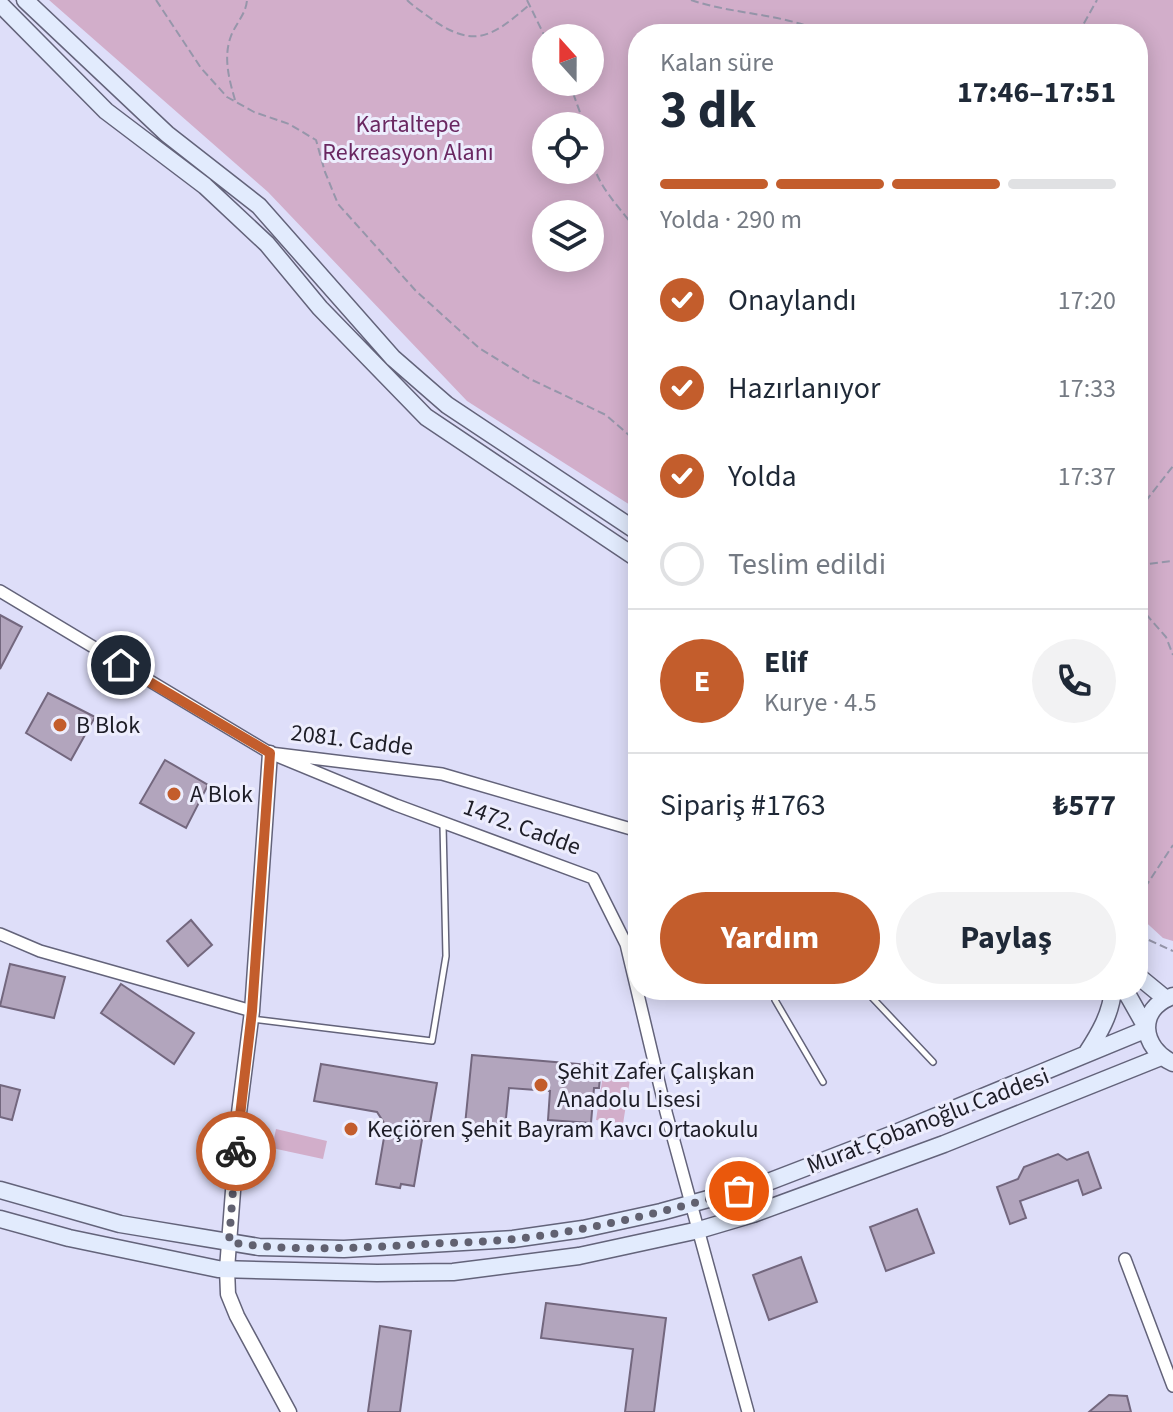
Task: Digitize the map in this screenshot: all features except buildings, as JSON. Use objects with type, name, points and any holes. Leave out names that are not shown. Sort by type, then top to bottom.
[{"type":"main road","points":[[25,0],[167,134],[259,206],[403,368],[447,405],[628,525]]},
{"type":"main road","points":[[0,4],[106,111],[205,186],[267,244],[330,319],[426,417],[628,552]]},
{"type":"main road","points":[[1147,1029],[1152,1012],[1170,997],[1148,983]]},
{"type":"main road","points":[[1086,1055],[1107,1018],[1112,1000]]},
{"type":"main road","points":[[1131,1000],[1147,1029],[1150,1042],[1170,1061]]},
{"type":"main road","name":"Murat Çobanoğlu Caddesi","points":[[0,1190],[120,1224],[259,1247],[344,1249],[513,1239],[583,1229],[763,1184],[1147,1029]]},
{"type":"main road","name":"Murat Çobanoğlu Caddesi","points":[[0,1219],[144,1255],[227,1269],[453,1272],[579,1256],[699,1230],[753,1214],[1170,1061]]},
{"type":"street","name":"2081. Cadde","points":[[0,591],[270,753],[442,774],[628,828]]},
{"type":"street","name":"1472. Cadde","points":[[270,753],[593,878],[628,952]]},
{"type":"street","points":[[270,753],[252,1015],[239,1113],[227,1269],[228,1294],[237,1316],[289,1412]]},
{"type":"street","points":[[0,934],[55,955],[252,1015]]},
{"type":"street","name":"1472. Cadde","points":[[639,1000],[666,1112],[748,1412]]},
{"type":"street","points":[[1125,1259],[1173,1386]]},
{"type":"lane","points":[[252,1015],[432,1041],[446,956],[443,821]]},
{"type":"lane","points":[[775,1000],[823,1082]]},
{"type":"lane","points":[[874,1000],[933,1062]]},
{"type":"path","points":[[156,0],[201,68],[227,97],[254,112],[289,124],[316,140],[338,204],[416,291],[479,348],[528,378],[606,415],[628,434]]},
{"type":"path","points":[[235,102],[226,71],[230,38],[247,0]]},
{"type":"path","points":[[407,0],[450,32],[473,38],[497,30],[528,6]]},
{"type":"path","points":[[527,0],[538,24]]},
{"type":"path","points":[[691,0],[718,9],[802,24]]},
{"type":"path","points":[[1084,24],[1097,0]]},
{"type":"path","points":[[601,184],[628,219]]},
{"type":"path","points":[[1148,498],[1173,466]]},
{"type":"path","points":[[1148,564],[1173,561]]},
{"type":"path","points":[[1148,616],[1166,637],[1173,655]]},
{"type":"path","points":[[1148,883],[1173,845]]},
{"type":"path","points":[[1148,940],[1173,951]]},
{"type":"green space","name":"Kartaltepe Rekreasyon Alanı","points":[[49,0],[1173,0],[1173,941],[1163,938],[1148,924],[1148,24],[628,24],[628,504],[467,401],[268,192]]},
{"type":"green space","points":[[603,1075],[630,1079],[623,1124],[596,1120]]},
{"type":"green space","points":[[276,1129],[327,1141],[323,1159],[272,1148]]},
{"type":"way so far","points":[[236,1151],[229,1242],[259,1247],[344,1249],[513,1239],[583,1229],[739,1191]]},
{"type":"place","name":"B Blok","points":[[60,725]]},
{"type":"place","name":"A Blok","points":[[174,794]]},
{"type":"place","name":"Şehit Zafer Çalışkan Anadolu Lisesi","points":[[541,1085]]},
{"type":"place","name":"Keçiören Şehit Bayram Kavcı Ortaokulu","points":[[351,1129]]},
{"type":"route","points":[[121,665],[270,753],[252,1011],[236,1151]]}]
